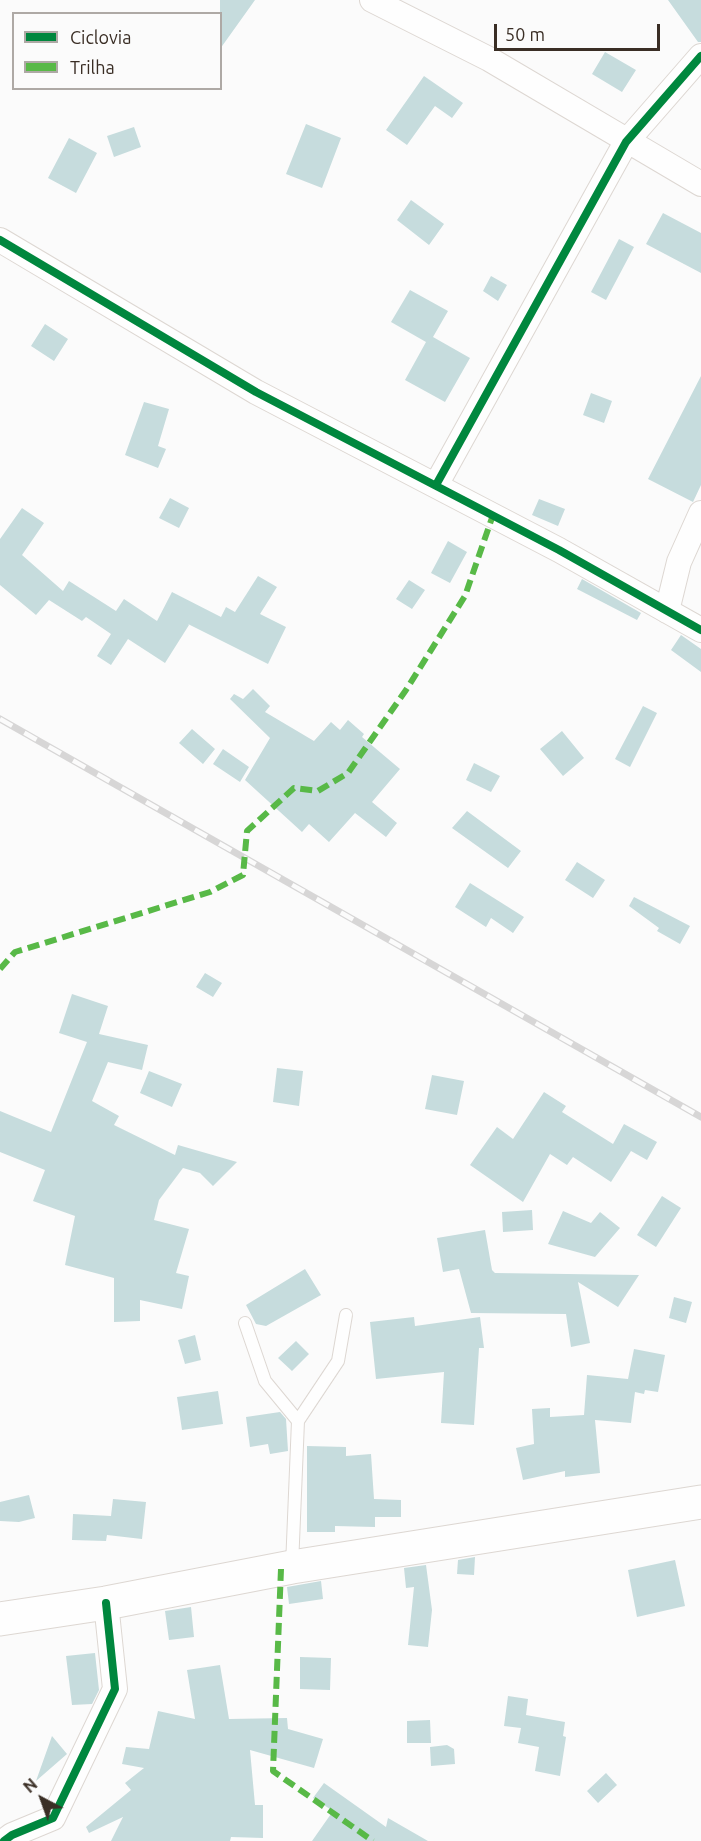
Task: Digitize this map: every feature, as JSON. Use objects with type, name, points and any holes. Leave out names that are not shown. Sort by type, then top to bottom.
[{"type":"main road","points":[[0,1619],[106,1603],[292,1567],[701,1502]]},
{"type":"street","points":[[372,0],[489,59],[626,142],[701,184]]},
{"type":"street","points":[[436,485],[626,142],[701,56]]},
{"type":"street","points":[[0,240],[256,392],[436,485],[701,630]]},
{"type":"street","points":[[667,611],[679,562],[701,513]]},
{"type":"street","points":[[4,1841],[12,1835],[53,1818],[115,1689],[106,1603]]},
{"type":"lane","points":[[292,1567],[298,1421],[338,1360],[346,1315]]},
{"type":"lane","points":[[245,1323],[265,1381],[298,1421]]},
{"type":"building","points":[[220,0],[255,0],[222,46],[222,12],[220,12]]},
{"type":"building","points":[[668,0],[701,0],[701,42],[698,42]]},
{"type":"building","points":[[605,52],[636,70],[622,92],[592,74]]},
{"type":"building","points":[[424,76],[463,103],[452,118],[435,106],[407,145],[386,130]]},
{"type":"building","points":[[306,124],[341,138],[322,188],[286,174]]},
{"type":"building","points":[[134,127],[141,147],[114,157],[107,136]]},
{"type":"building","points":[[69,138],[97,153],[76,193],[48,178]]},
{"type":"building","points":[[411,200],[444,224],[429,245],[397,220]]},
{"type":"building","points":[[663,213],[701,233],[701,273],[646,244]]},
{"type":"building","points":[[619,239],[634,247],[606,300],[591,292]]},
{"type":"building","points":[[491,276],[507,285],[498,301],[483,291]]},
{"type":"building","points":[[410,290],[448,311],[433,337],[470,358],[445,402],[405,380],[426,342],[391,322]]},
{"type":"building","points":[[45,324],[68,339],[54,361],[31,346]]},
{"type":"building","points":[[701,376],[701,485],[693,502],[648,479]]},
{"type":"building","points":[[591,393],[612,401],[604,423],[583,415]]},
{"type":"building","points":[[144,402],[169,409],[158,446],[166,449],[158,468],[125,455]]},
{"type":"building","points":[[170,498],[189,508],[179,528],[159,518]]},
{"type":"building","points":[[539,499],[565,509],[558,526],[532,515]]},
{"type":"building","points":[[22,508],[44,523],[22,555],[63,591],[69,581],[116,611],[124,599],[157,621],[172,592],[221,617],[226,607],[235,612],[258,576],[277,587],[260,614],[286,627],[268,664],[188,624],[165,663],[128,639],[111,665],[97,656],[111,634],[86,617],[82,621],[49,600],[36,615],[0,585],[0,539]]},
{"type":"building","points":[[448,541],[467,552],[450,583],[431,573]]},
{"type":"building","points":[[582,579],[641,613],[637,620],[577,589]]},
{"type":"building","points":[[409,580],[425,590],[412,609],[396,599]]},
{"type":"building","points":[[681,635],[701,649],[701,672],[671,650]]},
{"type":"building","points":[[253,689],[270,706],[265,712],[314,741],[331,722],[340,730],[348,720],[364,734],[362,737],[400,769],[372,802],[397,823],[386,837],[355,813],[329,842],[309,824],[302,832],[245,780],[270,738],[230,699],[234,694],[243,699]]},
{"type":"building","points":[[643,706],[657,713],[630,767],[615,759]]},
{"type":"building","points":[[192,729],[215,749],[203,764],[179,743]]},
{"type":"building","points":[[562,731],[584,758],[563,776],[540,749]]},
{"type":"building","points":[[223,749],[249,767],[240,782],[213,764]]},
{"type":"building","points":[[474,763],[500,776],[491,792],[466,780]]},
{"type":"building","points":[[467,811],[521,851],[508,868],[452,828]]},
{"type":"building","points":[[577,862],[605,880],[593,898],[565,880]]},
{"type":"building","points":[[470,883],[524,917],[513,933],[491,918],[486,927],[455,907]]},
{"type":"building","points":[[634,897],[690,926],[680,944],[657,931],[659,928],[629,906]]},
{"type":"building","points":[[205,973],[222,983],[213,997],[196,987]]},
{"type":"building","points":[[72,994],[108,1006],[99,1034],[148,1045],[142,1070],[108,1062],[92,1101],[119,1116],[114,1125],[175,1155],[178,1145],[237,1162],[213,1186],[200,1173],[183,1168],[159,1200],[154,1220],[189,1229],[176,1273],[189,1276],[182,1309],[140,1300],[140,1321],[114,1322],[114,1278],[65,1265],[75,1216],[33,1201],[45,1170],[0,1152],[0,1111],[51,1132],[87,1042],[59,1033]]},
{"type":"building","points":[[277,1068],[303,1071],[299,1106],[273,1102]]},
{"type":"building","points":[[149,1071],[182,1084],[172,1107],[140,1093]]},
{"type":"building","points":[[432,1075],[464,1081],[457,1115],[425,1109]]},
{"type":"building","points":[[544,1092],[566,1106],[562,1112],[613,1144],[624,1124],[657,1142],[647,1160],[631,1151],[611,1182],[573,1157],[567,1165],[550,1154],[523,1202],[470,1165],[497,1127],[513,1139]]},
{"type":"building","points":[[662,1196],[681,1208],[656,1247],[637,1235]]},
{"type":"building","points":[[532,1210],[533,1230],[503,1232],[502,1212]]},
{"type":"building","points":[[563,1211],[591,1223],[600,1212],[620,1228],[595,1257],[548,1244]]},
{"type":"building","points":[[485,1230],[492,1270],[495,1273],[639,1275],[618,1307],[578,1282],[590,1343],[571,1347],[566,1314],[471,1313],[459,1269],[443,1272],[437,1238]]},
{"type":"building","points":[[305,1269],[321,1295],[266,1326],[256,1324],[246,1305]]},
{"type":"building","points":[[674,1297],[692,1302],[686,1323],[669,1318]]},
{"type":"building","points":[[414,1317],[415,1326],[480,1317],[484,1348],[479,1348],[474,1425],[441,1423],[444,1372],[376,1379],[370,1322]]},
{"type":"building","points":[[195,1335],[201,1360],[185,1364],[178,1340]]},
{"type":"building","points":[[296,1341],[309,1354],[292,1371],[278,1358]]},
{"type":"building","points":[[634,1349],[665,1355],[658,1392],[645,1390],[644,1394],[635,1392],[631,1423],[595,1420],[600,1473],[565,1477],[565,1471],[523,1480],[516,1448],[534,1444],[532,1409],[550,1408],[550,1417],[584,1415],[587,1375],[628,1379]]},
{"type":"building","points":[[218,1391],[223,1424],[182,1430],[177,1397]]},
{"type":"building","points":[[280,1412],[286,1419],[288,1451],[270,1454],[268,1444],[250,1447],[246,1417]]},
{"type":"building","points":[[307,1446],[346,1447],[346,1456],[371,1454],[374,1499],[401,1500],[401,1517],[375,1517],[375,1527],[335,1526],[335,1532],[307,1532]]},
{"type":"building","points":[[29,1495],[35,1518],[19,1522],[0,1521],[0,1502]]},
{"type":"building","points":[[113,1499],[146,1502],[142,1539],[107,1535],[106,1541],[72,1540],[73,1514],[111,1516]]},
{"type":"building","points":[[475,1557],[474,1575],[457,1574],[458,1560]]},
{"type":"building","points":[[675,1560],[685,1606],[637,1617],[628,1570]]},
{"type":"building","points":[[426,1565],[432,1610],[428,1647],[408,1645],[414,1587],[406,1588],[404,1568]]},
{"type":"building","points":[[321,1581],[323,1599],[289,1604],[287,1587]]},
{"type":"building","points":[[191,1607],[194,1637],[169,1640],[165,1611]]},
{"type":"building","points":[[95,1653],[99,1690],[92,1704],[72,1705],[66,1656]]},
{"type":"building","points":[[300,1657],[331,1658],[330,1690],[300,1689]]},
{"type":"building","points":[[220,1665],[229,1719],[287,1718],[288,1729],[323,1739],[314,1768],[250,1750],[255,1805],[263,1805],[263,1838],[231,1837],[230,1841],[111,1841],[123,1817],[89,1833],[86,1827],[131,1790],[125,1783],[144,1768],[122,1764],[126,1747],[149,1749],[158,1711],[195,1719],[187,1670]]},
{"type":"building","points":[[508,1696],[528,1699],[526,1715],[565,1722],[563,1736],[566,1737],[560,1776],[535,1771],[539,1747],[518,1743],[521,1728],[504,1726]]},
{"type":"building","points":[[430,1720],[431,1743],[407,1743],[407,1721]]},
{"type":"building","points":[[52,1736],[67,1754],[36,1781]]},
{"type":"building","points":[[447,1745],[454,1749],[455,1764],[431,1766],[430,1747]]},
{"type":"building","points":[[606,1773],[617,1785],[598,1803],[587,1791]]},
{"type":"building","points":[[324,1783],[386,1827],[388,1818],[428,1841],[312,1841],[333,1811],[313,1798]]},
{"type":"railway","points":[[0,719],[701,1117]]},
{"type":"marked path","points":[[0,969],[15,952],[210,892],[243,875],[247,831],[294,788],[318,791],[348,773],[406,690],[465,596],[493,515]]},
{"type":"marked path","points":[[281,1569],[273,1771],[373,1841]]},
{"type":"cycle path","points":[[436,485],[626,142],[701,56]]},
{"type":"cycle path","points":[[0,240],[256,392],[559,550],[701,630]]},
{"type":"cycle path","points":[[4,1841],[12,1835],[53,1818],[115,1689],[106,1603]]}]
